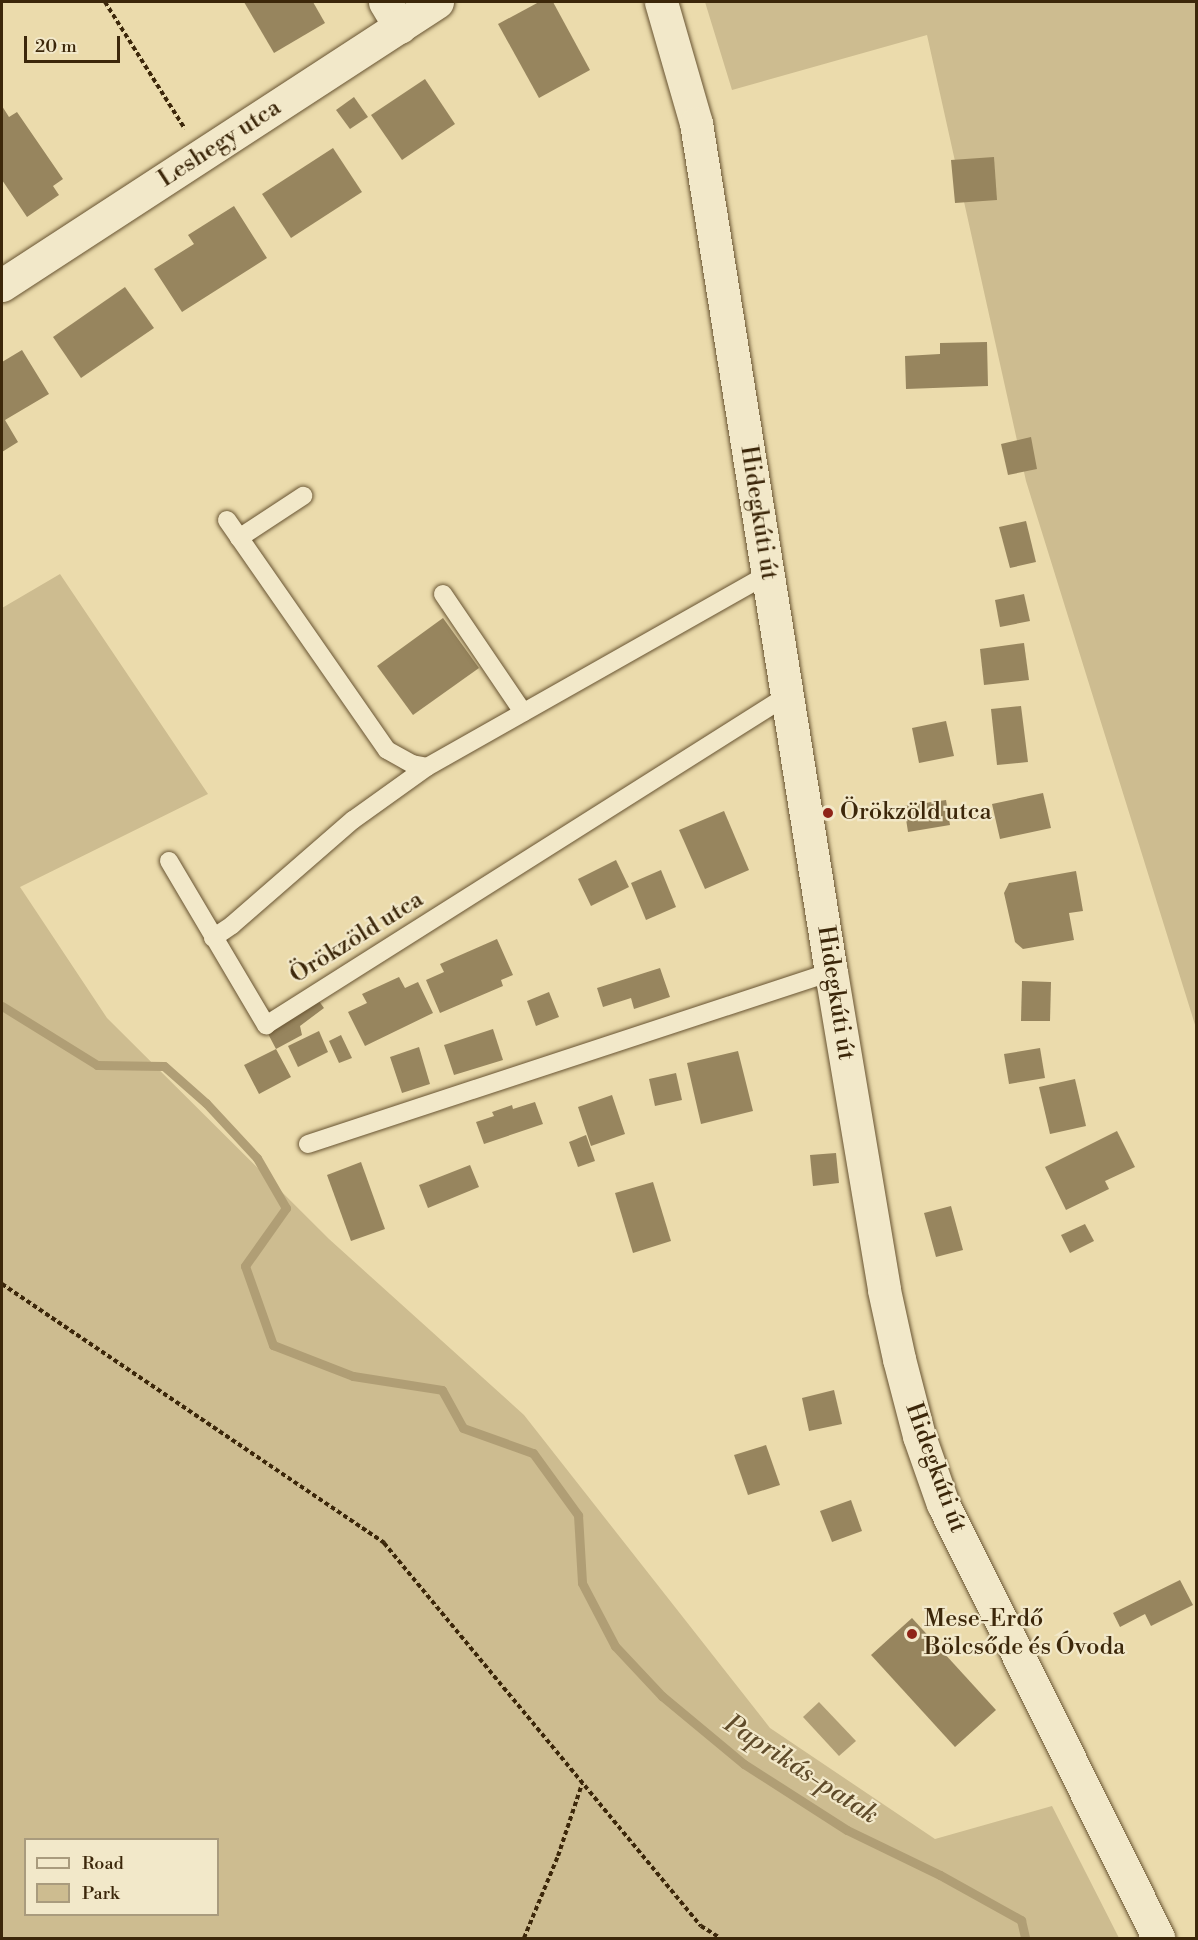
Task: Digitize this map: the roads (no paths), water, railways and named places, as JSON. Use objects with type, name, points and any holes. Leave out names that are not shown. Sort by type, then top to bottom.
[{"type":"main road","name":"Leshegy utca","points":[[2,285],[201,156],[392,14],[437,2]]},
{"type":"main road","name":"Hidegkúti út","points":[[661,2],[696,123],[884,1290],[919,1436],[943,1504],[1158,1938]]},
{"type":"lane","points":[[239,538],[303,496]]},
{"type":"lane","points":[[226,520],[387,750],[412,764],[427,767]]},
{"type":"lane","points":[[213,938],[232,926],[353,820],[427,767],[452,755],[523,712],[768,574]]},
{"type":"lane","points":[[442,594],[523,712]]},
{"type":"lane","name":"Örökzöld utca","points":[[169,861],[266,1024],[788,695]]},
{"type":"lane","points":[[308,1144],[831,972]]},
{"type":"waterway","name":"Paprikás-patak","points":[[2,1006],[97,1065],[164,1066],[206,1103],[257,1158],[286,1208],[245,1266],[273,1345],[353,1376],[442,1390],[463,1428],[533,1453],[578,1515],[582,1583],[615,1646],[662,1696],[744,1764],[847,1830],[940,1875],[1021,1920],[1025,1938]]},
{"type":"place","name":"Örökzöld utca","points":[[828,813]]},
{"type":"place","name":"Mese-Erdő Bölcsőde és Óvoda","points":[[912,1634]]}]
